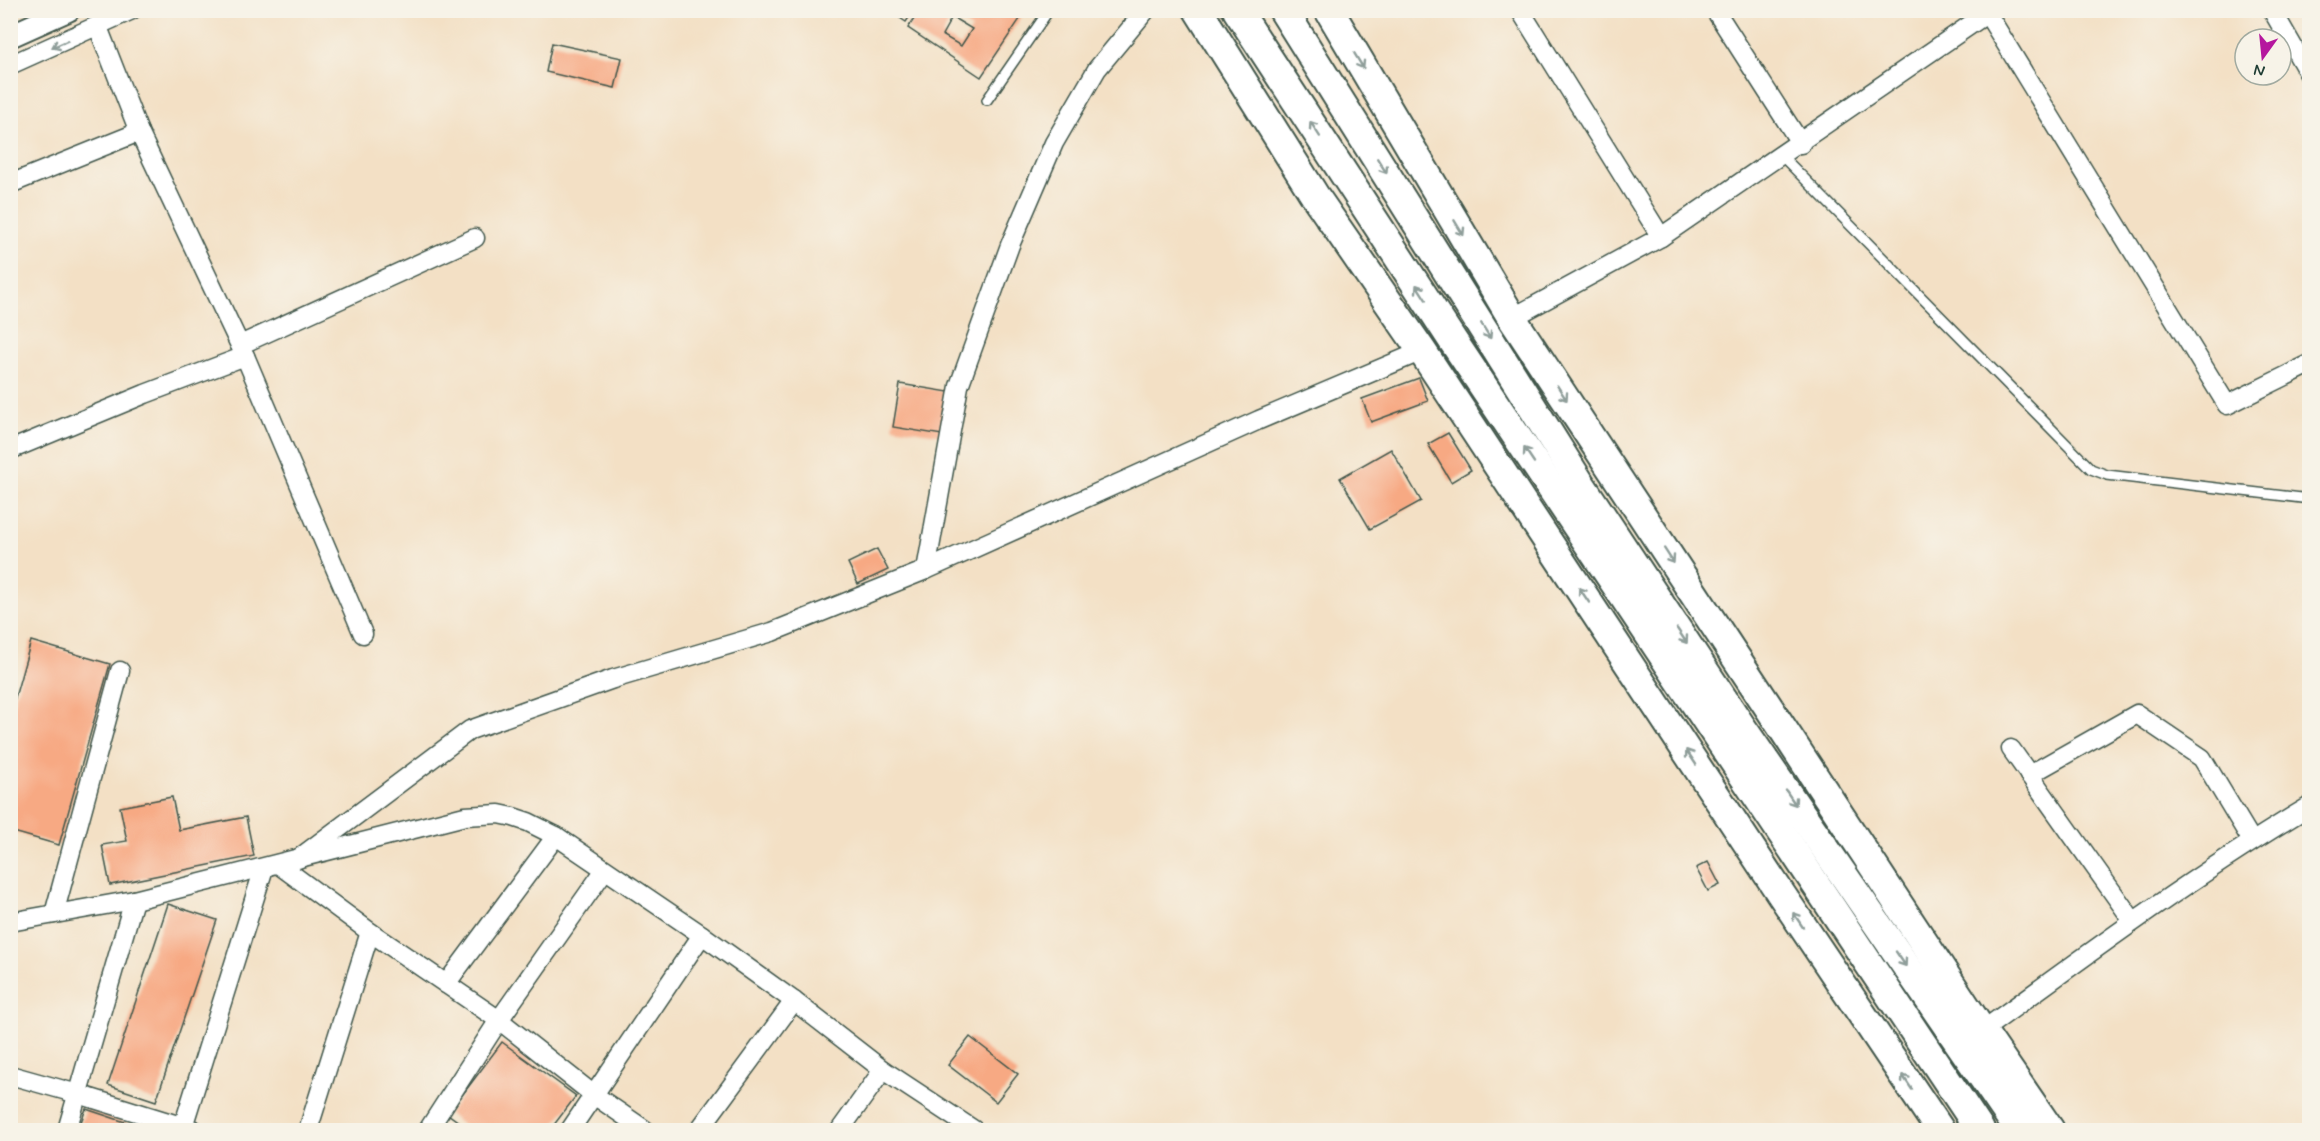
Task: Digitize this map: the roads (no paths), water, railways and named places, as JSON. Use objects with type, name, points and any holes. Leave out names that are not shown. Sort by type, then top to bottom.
[{"type":"main road","points":[[1198,10],[1315,196],[1422,351],[1940,1131]]},
{"type":"main road","points":[[1237,10],[1561,504],[1980,1131]]},
{"type":"main road","points":[[1283,10],[1580,483],[1750,739],[2019,1131]]},
{"type":"main road","points":[[1329,10],[1512,318],[2050,1131]]},
{"type":"street","points":[[10,36],[68,10]]},
{"type":"street","points":[[10,65],[132,10]]},
{"type":"street","points":[[926,570],[959,386],[1010,245],[1054,143],[1097,69],[1146,10]]},
{"type":"street","points":[[1520,10],[1661,237]]},
{"type":"street","points":[[1715,10],[1801,144]]},
{"type":"street","points":[[2272,10],[2310,76]]},
{"type":"street","points":[[1512,318],[1661,237],[1801,144],[1989,12],[2227,405],[2310,364]]},
{"type":"street","points":[[98,27],[139,132],[243,350],[363,634]]},
{"type":"street","points":[[10,184],[139,132]]},
{"type":"street","points":[[10,450],[243,350],[475,237]]},
{"type":"street","points":[[298,859],[470,730],[613,679],[772,632],[926,570],[1259,420],[1422,351]]},
{"type":"street","points":[[54,914],[120,672]]},
{"type":"street","points":[[2029,776],[2137,714],[2202,758],[2252,841]]},
{"type":"street","points":[[2011,749],[2133,921]]},
{"type":"street","points":[[1982,1031],[2133,921],[2252,841],[2310,806]]},
{"type":"street","points":[[12,925],[54,914],[134,900],[465,816],[482,814],[513,817],[556,836],[604,871],[702,935],[794,1001],[883,1070],[974,1131]]},
{"type":"street","points":[[446,984],[556,836]]},
{"type":"street","points":[[271,866],[499,1020],[594,1095],[645,1131]]},
{"type":"street","points":[[10,1075],[187,1129],[271,866]]},
{"type":"street","points":[[428,1131],[499,1020],[604,871]]},
{"type":"street","points":[[67,1131],[134,900]]},
{"type":"street","points":[[308,1131],[370,932]]},
{"type":"street","points":[[570,1131],[702,935]]},
{"type":"street","points":[[699,1131],[794,1001]]},
{"type":"street","points":[[840,1131],[883,1070]]},
{"type":"lane","points":[[987,100],[1049,10]]},
{"type":"lane","points":[[1782,156],[2091,469],[2107,474],[2310,499]]}]
